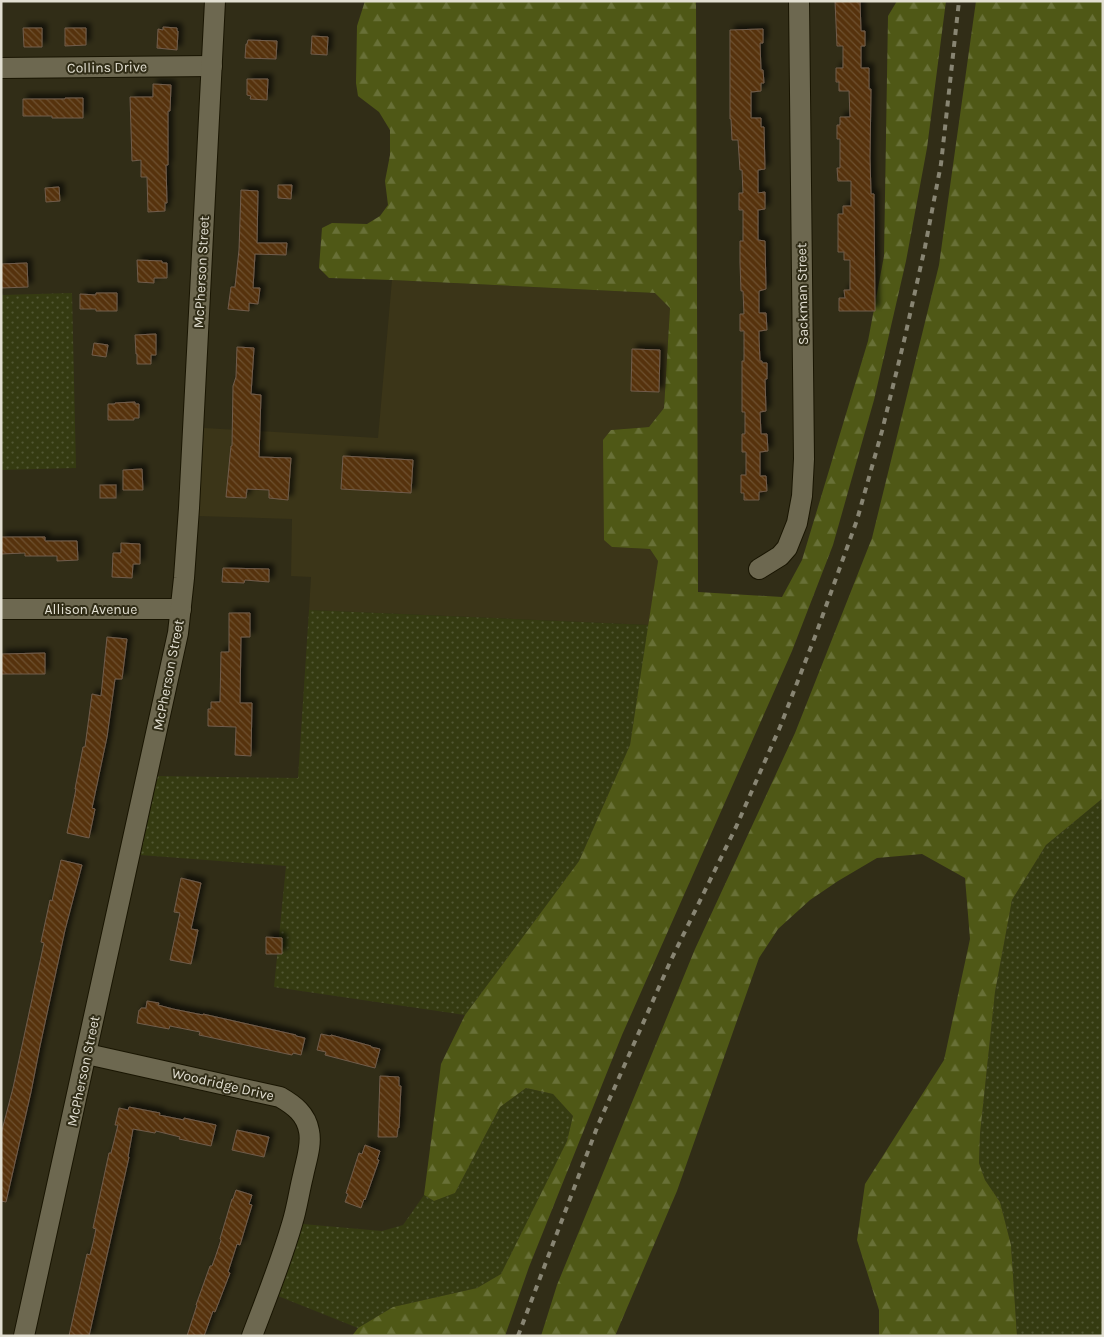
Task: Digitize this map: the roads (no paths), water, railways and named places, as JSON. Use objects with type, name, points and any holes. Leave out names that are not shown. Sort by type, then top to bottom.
[{"type":"street","name":"McPherson Street","points":[[24,1336],[173,656],[181,609],[188,526],[215,1]]},
{"type":"street","name":"Sackman Street","points":[[759,569],[780,556],[787,548],[797,523],[802,496],[804,459],[799,1]]},
{"type":"street","name":"Collins Drive","points":[[1,68],[212,66]]},
{"type":"street","name":"Allison Avenue","points":[[1,609],[181,609]]},
{"type":"street","name":"Woodridge Drive","points":[[87,1054],[280,1097],[292,1104],[302,1114],[309,1130],[309,1148],[300,1192],[285,1247],[252,1336]]},
{"type":"railway","points":[[518,1336],[598,1125],[671,960],[736,827],[780,727],[857,520],[882,431],[925,247],[941,164],[959,1]]}]
